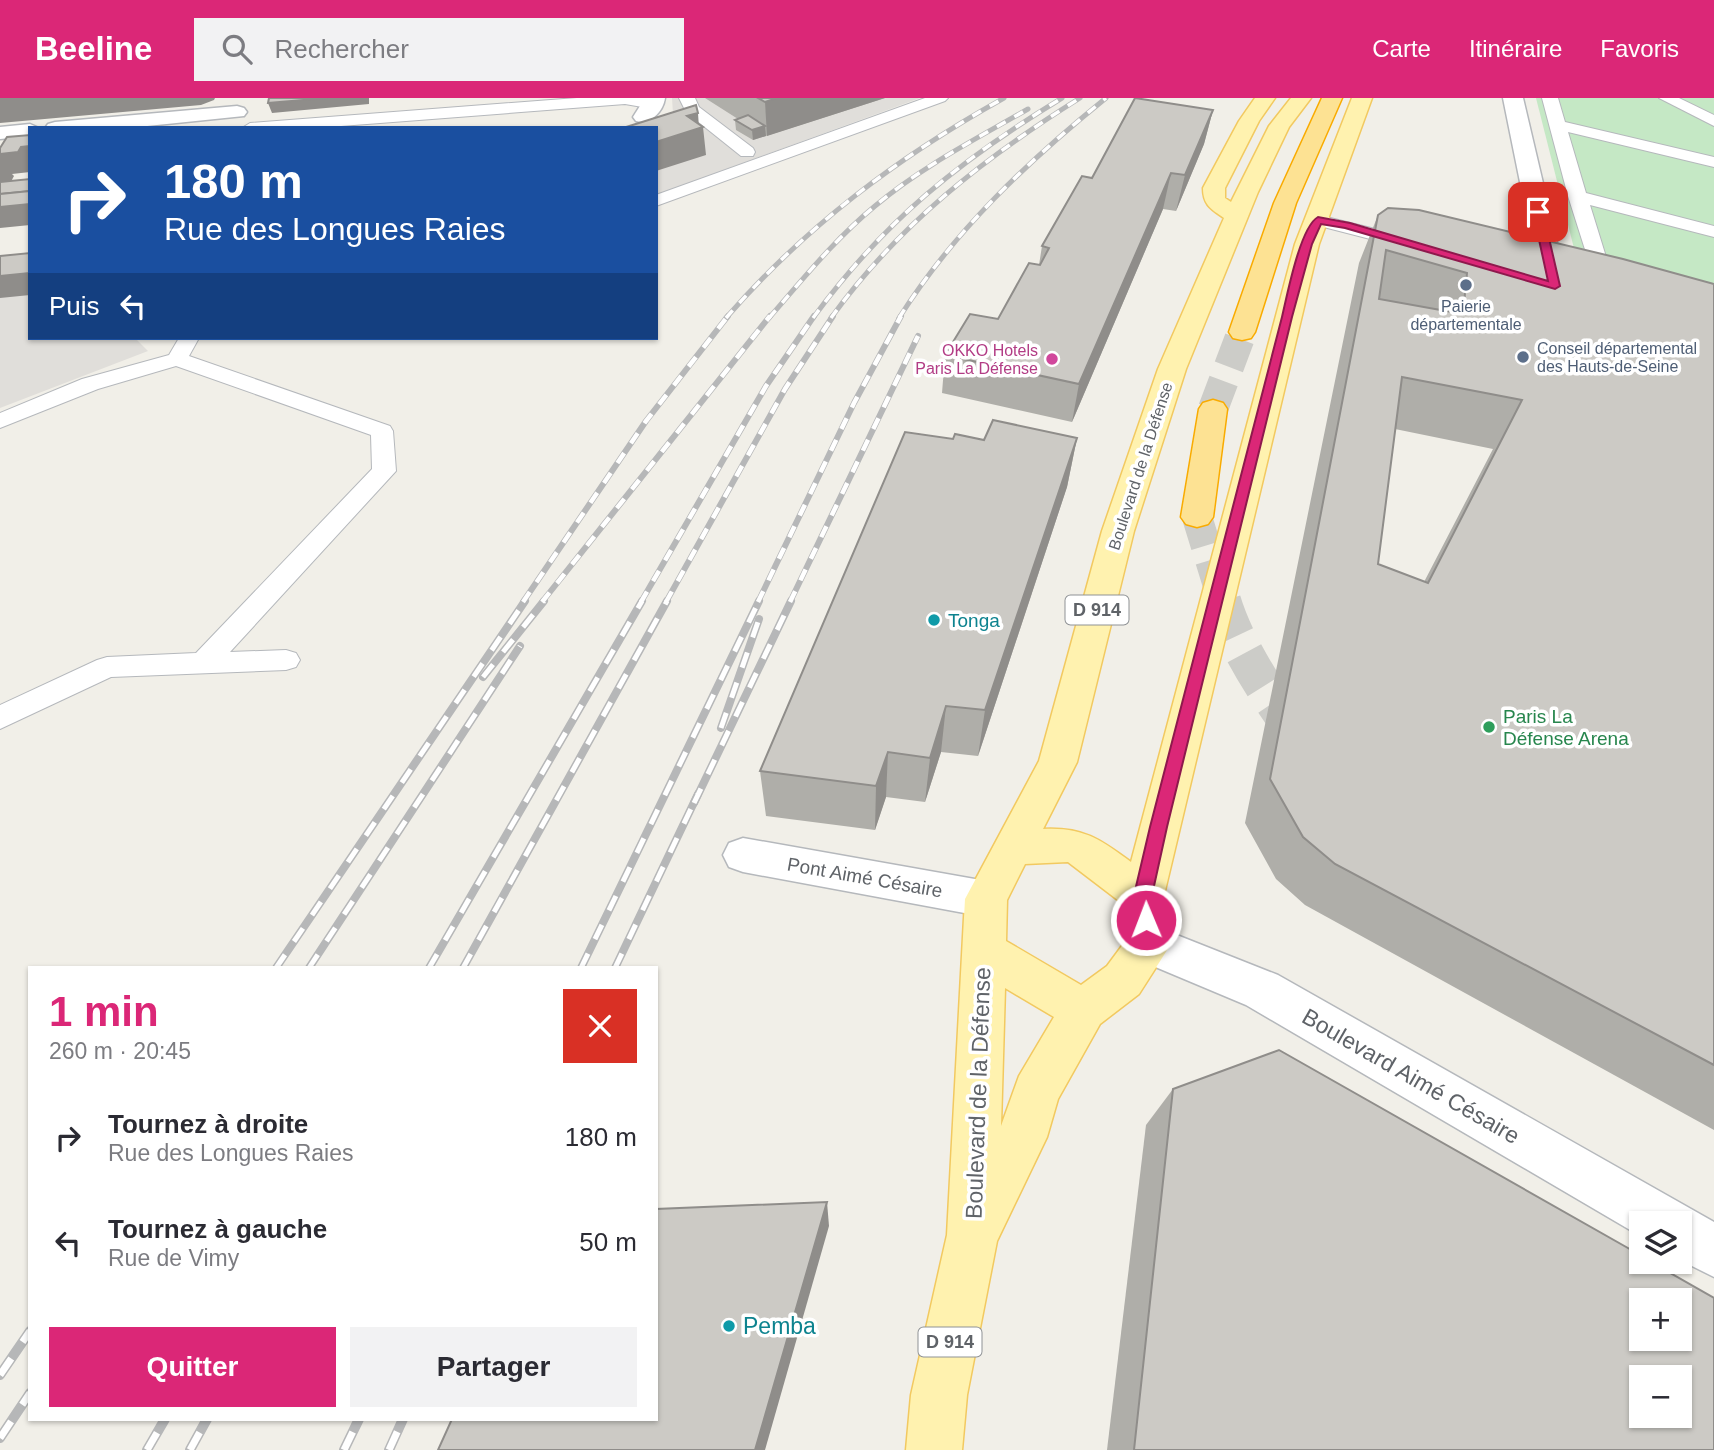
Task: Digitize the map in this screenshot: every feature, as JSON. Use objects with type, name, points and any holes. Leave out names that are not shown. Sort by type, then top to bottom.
[{"type":"highway","points":[[1242,332],[1285,203],[1332,98]]},
{"type":"highway","points":[[1197,517],[1213,409]]},
{"type":"main road","points":[[1237,217],[1214,200],[1214,188],[1248,121],[1265,98]]},
{"type":"main road","name":"Boulevard de la Défense","points":[[934,1450],[939,1395],[973,1235],[986,899],[1058,762],[1118,531],[1171,369],[1279,127],[1301,98]]},
{"type":"main road","points":[[1149,944],[1143,895],[1287,317],[1307,244],[1362,98]]},
{"type":"main road","points":[[1014,847],[1068,845],[1086,851],[1143,895]]},
{"type":"main road","name":"Boulevard de la Défense","points":[[973,1235],[1030,1120],[1036,1093],[1084,1009],[1123,981],[1149,944]]},
{"type":"main road","name":"Boulevard de la Défense","points":[[984,951],[1049,992],[1084,1009]]},
{"type":"street","points":[[1513,98],[1555,286],[1616,303]]},
{"type":"street","points":[[86,126],[240,116]]},
{"type":"street","points":[[0,133],[28,130]]},
{"type":"street","name":"Pont Aimé Césaire","points":[[743,855],[986,899]]},
{"type":"street","name":"Boulevard Aimé Césaire","points":[[1149,944],[1262,990],[1645,1211]]},
{"type":"street","points":[[1692,1238],[1714,1251]]},
{"type":"lane","points":[[687,98],[692,109],[747,152]]},
{"type":"lane","points":[[658,182],[906,98]]},
{"type":"lane","points":[[658,200],[940,98]]},
{"type":"lane","points":[[1550,98],[1602,277],[1639,288]]},
{"type":"lane","points":[[1667,98],[1714,121]]},
{"type":"lane","points":[[240,116],[625,99],[651,106]]},
{"type":"lane","points":[[1558,125],[1714,162]]},
{"type":"lane","points":[[1577,196],[1714,232]]},
{"type":"lane","points":[[1318,220],[1346,225],[1424,248]]},
{"type":"lane","points":[[1528,278],[1555,286]]},
{"type":"lane","points":[[177,359],[188,340]]},
{"type":"lane","points":[[0,421],[90,384],[177,359],[382,431],[384,471],[202,664]]},
{"type":"lane","points":[[0,718],[107,667],[286,660]]},
{"type":"shaded area","points":[[672,98],[920,98],[658,194],[658,134],[674,129]]},
{"type":"shaded area","points":[[28,265],[28,340],[137,340],[148,351],[0,408],[0,268]]},
{"type":"green space","points":[[1536,98],[1714,98],[1714,321],[1583,284]]},
{"type":"building","points":[[269,98],[327,98],[268,103]]},
{"type":"building","points":[[758,98],[777,98],[765,102]]},
{"type":"building","points":[[1135,98],[1213,110],[1185,175],[1171,173],[1079,384],[945,355],[970,314],[998,319],[1029,263],[1040,265],[1049,248],[1042,246],[1082,176],[1092,178]]},
{"type":"building","points":[[696,105],[698,113],[687,116],[703,127],[658,141],[658,126],[629,126]]},
{"type":"building","points":[[748,115],[765,126],[752,130],[735,120]]},
{"type":"building","points":[[28,135],[28,146],[21,147],[18,152],[0,154],[0,148],[7,137]]},
{"type":"building","points":[[28,179],[28,191],[0,194],[0,182]]},
{"type":"building","points":[[28,191],[28,204],[0,207],[0,194]]},
{"type":"building","name":"Paris La Défense Arena","points":[[1388,208],[1419,210],[1623,259],[1714,284],[1714,1065],[1335,864],[1303,837],[1270,779],[1378,215]],"holes":[[[1386,250],[1467,273],[1463,314],[1379,299]],[[1402,377],[1522,400],[1428,583],[1378,564]]]},
{"type":"building","points":[[28,253],[28,273],[0,276],[0,256]]},
{"type":"building","name":"Tonga","points":[[993,420],[1077,438],[985,710],[946,706],[930,758],[888,752],[876,786],[760,771],[905,432],[953,439],[955,434],[984,440]]},
{"type":"building","points":[[1279,1050],[1629,1249],[1629,1274],[1672,1274],[1714,1298],[1714,1450],[1134,1450],[1173,1089]]},
{"type":"building","name":"Pemba","points":[[827,1202],[755,1450],[438,1450],[451,1421],[658,1421],[658,1209]]},
{"type":"tunnel","points":[[1213,409],[1242,332]]},
{"type":"tunnel","points":[[1197,517],[1223,602]]},
{"type":"tunnel","points":[[1222,601],[1245,655],[1300,739]]},
{"type":"railway","points":[[726,318],[788,253],[855,196],[927,144],[1004,98]]},
{"type":"railway","points":[[813,318],[868,251],[926,195],[990,145],[1062,98]]},
{"type":"railway","points":[[831,318],[857,284],[914,223],[977,169],[1080,98]]},
{"type":"railway","points":[[899,318],[943,256],[993,199],[1048,147],[1106,98]]},
{"type":"railway","points":[[769,318],[833,246],[875,206],[930,166],[1028,109]]},
{"type":"railway","points":[[523,602],[646,421],[728,316]]},
{"type":"railway","points":[[542,602],[770,316]]},
{"type":"railway","points":[[641,602],[766,386],[814,316]]},
{"type":"railway","points":[[666,602],[785,389],[833,316]]},
{"type":"railway","points":[[758,602],[854,403],[901,316]]},
{"type":"railway","points":[[790,602],[918,336]]},
{"type":"railway","points":[[277,966],[525,601]]},
{"type":"railway","points":[[483,677],[544,601]]},
{"type":"railway","points":[[430,966],[642,601]]},
{"type":"railway","points":[[464,966],[667,601]]},
{"type":"railway","points":[[582,966],[759,601]]},
{"type":"railway","points":[[694,803],[791,601]]},
{"type":"railway","points":[[721,728],[759,619]]},
{"type":"railway","points":[[310,966],[520,646]]},
{"type":"railway","points":[[616,966],[698,794]]},
{"type":"railway","points":[[0,1375],[28,1334]]},
{"type":"railway","points":[[0,1438],[28,1396]]},
{"type":"railway","points":[[147,1450],[164,1421]]},
{"type":"railway","points":[[190,1450],[206,1421]]},
{"type":"railway","points":[[344,1450],[358,1421]]},
{"type":"railway","points":[[389,1450],[402,1421]]},
{"type":"place","name":"Paierie départementale","points":[[1466,285]]},
{"type":"place","name":"Conseil départemental des Hauts-de-Seine","points":[[1523,357]]},
{"type":"place","name":"OKKO Hotels Paris La Défense","points":[[1052,359]]},
{"type":"place","name":"Tonga","points":[[934,620]]},
{"type":"place","name":"Paris La Défense Arena","points":[[1489,727]]},
{"type":"place","name":"Pemba","points":[[729,1326]]},
{"type":"route","points":[[1146,920],[1143,895],[1158,827],[1287,317],[1307,244],[1318,220],[1346,225],[1555,286],[1538,212]]}]
